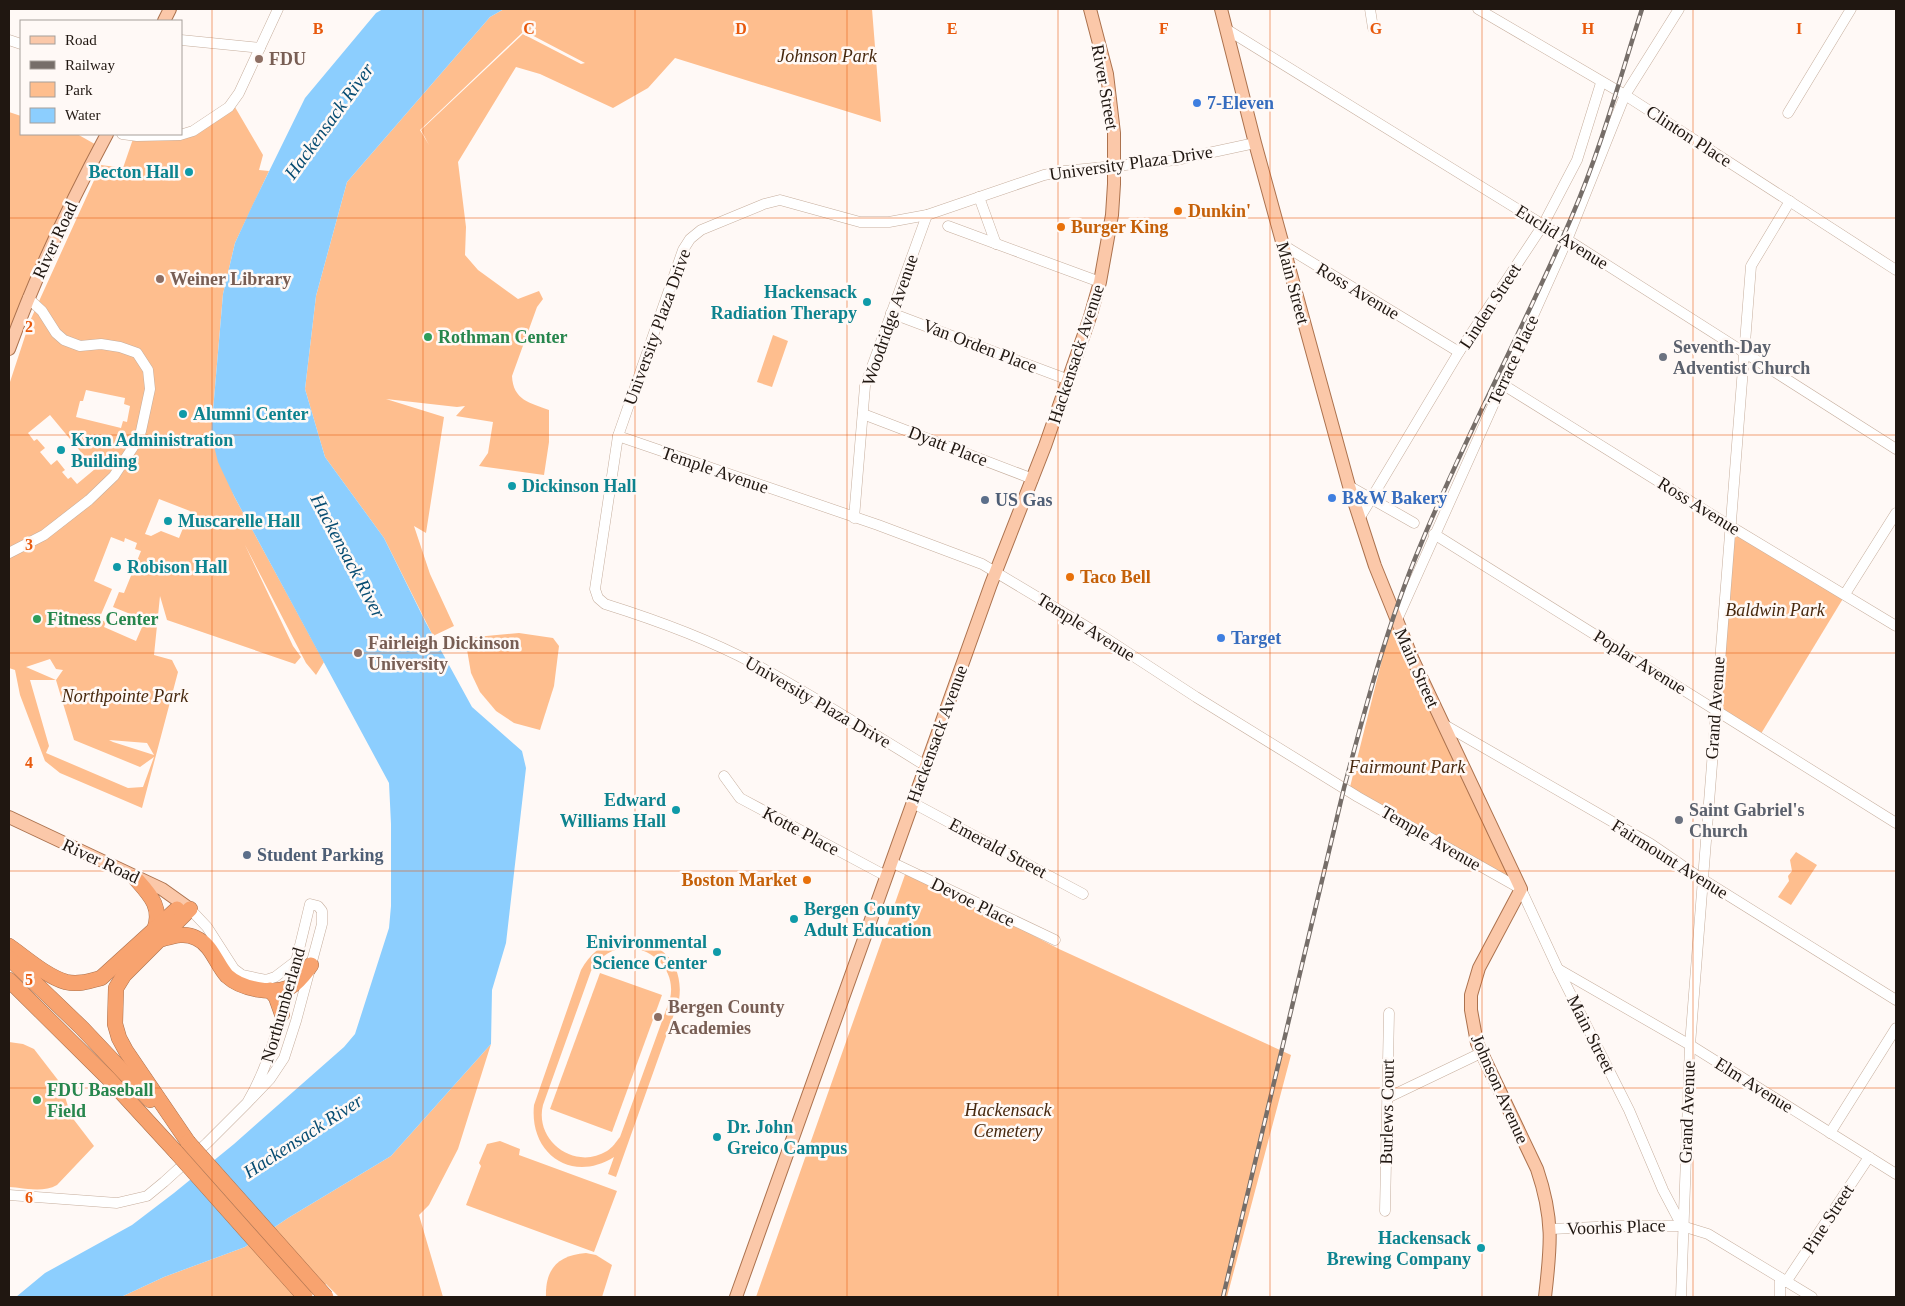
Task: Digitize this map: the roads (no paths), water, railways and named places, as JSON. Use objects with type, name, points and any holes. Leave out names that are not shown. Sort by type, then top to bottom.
[{"type":"highway","points":[[135,878],[151,897],[158,912],[158,935]]},
{"type":"highway","points":[[187,906],[158,935],[124,975],[116,988],[115,1024],[119,1038],[126,1051],[188,1142]]},
{"type":"highway","points":[[9,946],[51,975],[67,982],[86,982],[101,978],[158,935],[194,936],[204,942],[229,978],[239,984],[258,990],[289,987],[301,978],[311,965]]},
{"type":"highway","points":[[9,958],[89,1034],[326,1297]]},
{"type":"highway","points":[[9,980],[108,1078],[306,1297]]},
{"type":"highway","points":[[270,990],[276,996],[282,1014]]},
{"type":"highway","points":[[9,992],[29,998]]},
{"type":"main road","name":"River Street","points":[[1090,9],[1107,74],[1114,133],[1114,165]]},
{"type":"main road","name":"Main Street","points":[[1221,9],[1255,143],[1349,486],[1374,566],[1396,622],[1441,723],[1521,889]]},
{"type":"main road","name":"River Road","points":[[9,349],[28,298],[106,135]]},
{"type":"main road","name":"Hackensack Avenue","points":[[736,1297],[996,572],[1033,479],[1069,380],[1100,282],[1112,215],[1114,165]]},
{"type":"main road","name":"River Road","points":[[9,817],[135,878],[162,889],[187,906]]},
{"type":"main road","name":"Johnson Avenue","points":[[1521,889],[1479,968],[1474,980],[1470,1010],[1472,1025],[1481,1053],[1537,1169],[1548,1207],[1551,1249],[1545,1297]]},
{"type":"street","points":[[182,134],[193,131],[229,107],[239,93],[278,9]]},
{"type":"street","points":[[1370,9],[1373,28]]},
{"type":"street","name":"Clinton Place","points":[[1478,9],[1625,95],[1896,270]]},
{"type":"street","points":[[1625,95],[1679,9]]},
{"type":"street","points":[[1788,113],[1851,9]]},
{"type":"street","name":"Euclid Avenue","points":[[1226,29],[1567,240],[1896,450]]},
{"type":"street","points":[[182,40],[260,48]]},
{"type":"street","name":"Linden Street","points":[[1359,519],[1459,352],[1543,225],[1576,160],[1601,82]]},
{"type":"street","name":"Terrace Place","points":[[1396,622],[1567,240],[1625,95]]},
{"type":"street","points":[[130,135],[180,135]]},
{"type":"street","name":"University Plaza Drive","points":[[926,766],[791,684],[752,663],[679,629],[605,604],[598,598],[595,589],[618,436],[683,250],[690,239],[701,230],[764,204],[780,200],[860,222],[889,222],[927,214],[1042,175],[1114,165],[1176,160],[1255,143]]},
{"type":"street","points":[[979,197],[996,244]]},
{"type":"street","name":"Grand Avenue","points":[[1682,1226],[1690,1045],[1751,266],[1790,201]]},
{"type":"street","name":"Woodridge Avenue","points":[[854,518],[865,386],[927,214]]},
{"type":"street","points":[[948,226],[1100,282]]},
{"type":"street","name":"Ross Avenue","points":[[1283,245],[1459,352]]},
{"type":"street","points":[[9,553],[44,535],[100,491],[114,476],[137,441],[150,389],[148,370],[137,352],[120,346],[101,344],[80,346],[64,340],[56,333],[42,311],[28,298]]},
{"type":"street","name":"Van Orden Place","points":[[891,313],[1069,380]]},
{"type":"street","name":"Ross Avenue","points":[[1502,384],[1730,526],[1896,626]]},
{"type":"street","name":"Dyatt Place","points":[[863,414],[1033,479]]},
{"type":"street","name":"Temple Avenue","points":[[618,436],[982,564],[1104,636],[1204,702],[1358,797],[1521,889]]},
{"type":"street","points":[[1349,486],[1414,524]]},
{"type":"street","points":[[1845,594],[1896,513]]},
{"type":"street","name":"Poplar Avenue","points":[[1434,534],[1896,823]]},
{"type":"street","name":"Fairmount Avenue","points":[[1441,723],[1651,844],[1702,879],[1896,1000]]},
{"type":"street","name":"Kotte Place","points":[[724,776],[740,798],[886,876]]},
{"type":"street","name":"Emerald Street","points":[[913,803],[1083,894]]},
{"type":"street","name":"Devoe Place","points":[[892,862],[1055,940]]},
{"type":"street","name":"Main Street","points":[[1521,889],[1558,969],[1629,1110],[1663,1190],[1682,1226],[1680,1297]]},
{"type":"street","name":"Northumberland","points":[[247,1103],[259,1082],[269,1058],[310,904],[318,906],[322,911],[322,924],[311,965]]},
{"type":"street","points":[[187,906],[207,926],[234,969],[242,975],[266,980],[275,978],[296,960]]},
{"type":"street","points":[[9,1195],[116,1203],[147,1196],[207,1143],[270,1080],[284,1058],[311,965]]},
{"type":"street","name":"Elm Avenue","points":[[1558,969],[1690,1045],[1896,1174]]},
{"type":"street","name":"Burlews Court","points":[[1385,1211],[1389,1013]]},
{"type":"street","points":[[1830,1133],[1896,1028]]},
{"type":"street","points":[[1387,1098],[1481,1053]]},
{"type":"street","name":"Pine Street","points":[[1783,1280],[1869,1157]]},
{"type":"street","name":"Voorhis Place","points":[[1550,1229],[1682,1226],[1708,1234],[1812,1297]]},
{"type":"street","points":[[1780,1297],[1783,1280]]},
{"type":"water","name":"Hackensack River","points":[[383,9],[504,9],[490,17],[347,182],[316,296],[305,389],[325,457],[384,538],[426,623],[472,707],[522,751],[526,768],[506,943],[492,990],[491,1044],[391,1156],[288,1218],[245,1247],[164,1277],[121,1297],[16,1297],[45,1273],[132,1225],[174,1193],[234,1144],[344,1047],[355,1034],[389,928],[391,906],[391,824],[389,783],[234,496],[218,462],[211,434],[223,294],[235,243],[305,98],[376,13]]},
{"type":"railway","points":[[1223,1297],[1344,788],[1369,695],[1398,603],[1439,502],[1572,216],[1610,113],[1642,9]]},
{"type":"place","name":"FDU","points":[[259,59]]},
{"type":"place","name":"7-Eleven","points":[[1197,103]]},
{"type":"place","name":"Becton Hall","points":[[189,172]]},
{"type":"place","name":"Dunkin'","points":[[1178,211]]},
{"type":"place","name":"Burger King","points":[[1061,227]]},
{"type":"place","name":"Weiner Library","points":[[160,279]]},
{"type":"place","name":"Hackensack Radiation Therapy","points":[[867,302]]},
{"type":"place","name":"Rothman Center","points":[[428,337]]},
{"type":"place","name":"Seventh-Day Adventist Church","points":[[1663,357]]},
{"type":"place","name":"Alumni Center","points":[[183,414]]},
{"type":"place","name":"Kron Administration Building","points":[[61,450]]},
{"type":"place","name":"Dickinson Hall","points":[[512,486]]},
{"type":"place","name":"B&W Bakery","points":[[1332,498]]},
{"type":"place","name":"US Gas","points":[[985,500]]},
{"type":"place","name":"Muscarelle Hall","points":[[168,521]]},
{"type":"place","name":"Robison Hall","points":[[117,567]]},
{"type":"place","name":"Taco Bell","points":[[1070,577]]},
{"type":"place","name":"Fitness Center","points":[[37,619]]},
{"type":"place","name":"Target","points":[[1221,638]]},
{"type":"place","name":"Fairleigh Dickinson University","points":[[358,653]]},
{"type":"place","name":"Edward Williams Hall","points":[[676,810]]},
{"type":"place","name":"Saint Gabriel's Church","points":[[1679,820]]},
{"type":"place","name":"Student Parking","points":[[247,855]]},
{"type":"place","name":"Boston Market","points":[[807,880]]},
{"type":"place","name":"Bergen County Adult Education","points":[[794,919]]},
{"type":"place","name":"Enivironmental Science Center","points":[[717,952]]},
{"type":"place","name":"Bergen County Academies","points":[[658,1017]]},
{"type":"place","name":"FDU Baseball Field","points":[[37,1100]]},
{"type":"place","name":"Dr. John Greico Campus","points":[[717,1137]]},
{"type":"place","name":"Hackensack Brewing Company","points":[[1481,1248]]},
{"type":"park label","name":"Johnson Park","points":[[827,56]]},
{"type":"park label","name":"Baldwin Park","points":[[1775,610]]},
{"type":"park label","name":"Northpointe Park","points":[[125,696]]},
{"type":"park label","name":"Fairmount Park","points":[[1407,767]]},
{"type":"park label","name":"Hackensack Cemetery","points":[[1008,1120]]}]
